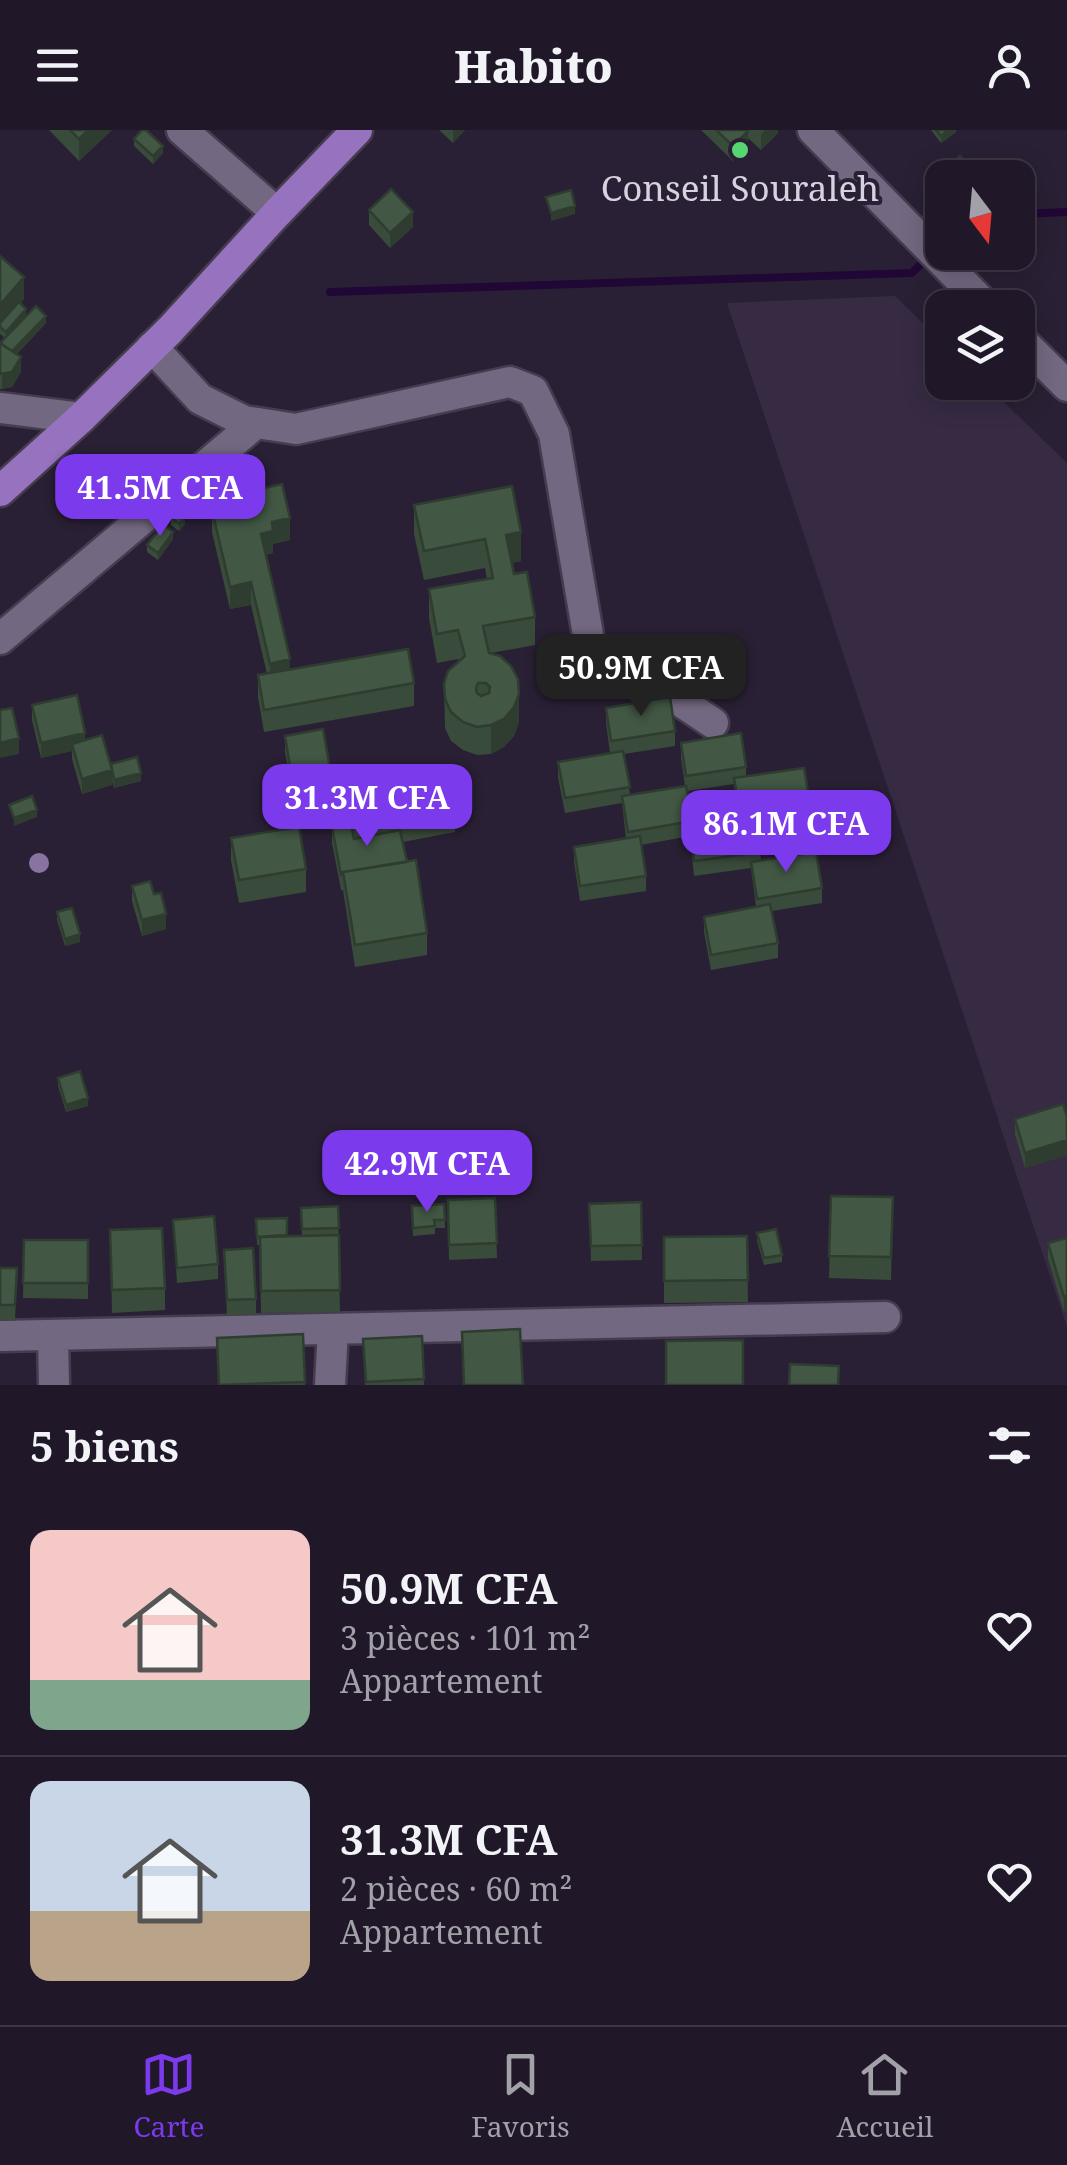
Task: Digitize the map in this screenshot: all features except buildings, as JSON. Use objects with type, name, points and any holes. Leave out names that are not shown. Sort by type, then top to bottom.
[{"type":"main road","points":[[0,491],[152,347],[357,130]]},
{"type":"street","points":[[182,130],[277,213]]},
{"type":"street","points":[[813,130],[970,290]]},
{"type":"street","points":[[152,347],[200,399],[244,422],[296,429],[510,382],[533,391],[554,434],[590,646],[615,671],[656,685],[713,723]]},
{"type":"street","points":[[1035,354],[1067,386]]},
{"type":"street","points":[[0,408],[81,418]]},
{"type":"street","points":[[0,640],[256,423]]},
{"type":"street","points":[[0,1336],[885,1317]]},
{"type":"street","points":[[330,1385],[334,1329]]},
{"type":"street","points":[[53,1335],[54,1385]]},
{"type":"shaded area","points":[[895,296],[925,325],[925,400],[1002,400],[1067,463],[1067,1327],[727,303]]},
{"type":"waterway","points":[[1035,213],[1067,212]]},
{"type":"waterway","points":[[330,292],[912,273],[925,260]]},
{"type":"place","name":"Conseil Souraleh","points":[[740,150]]}]
